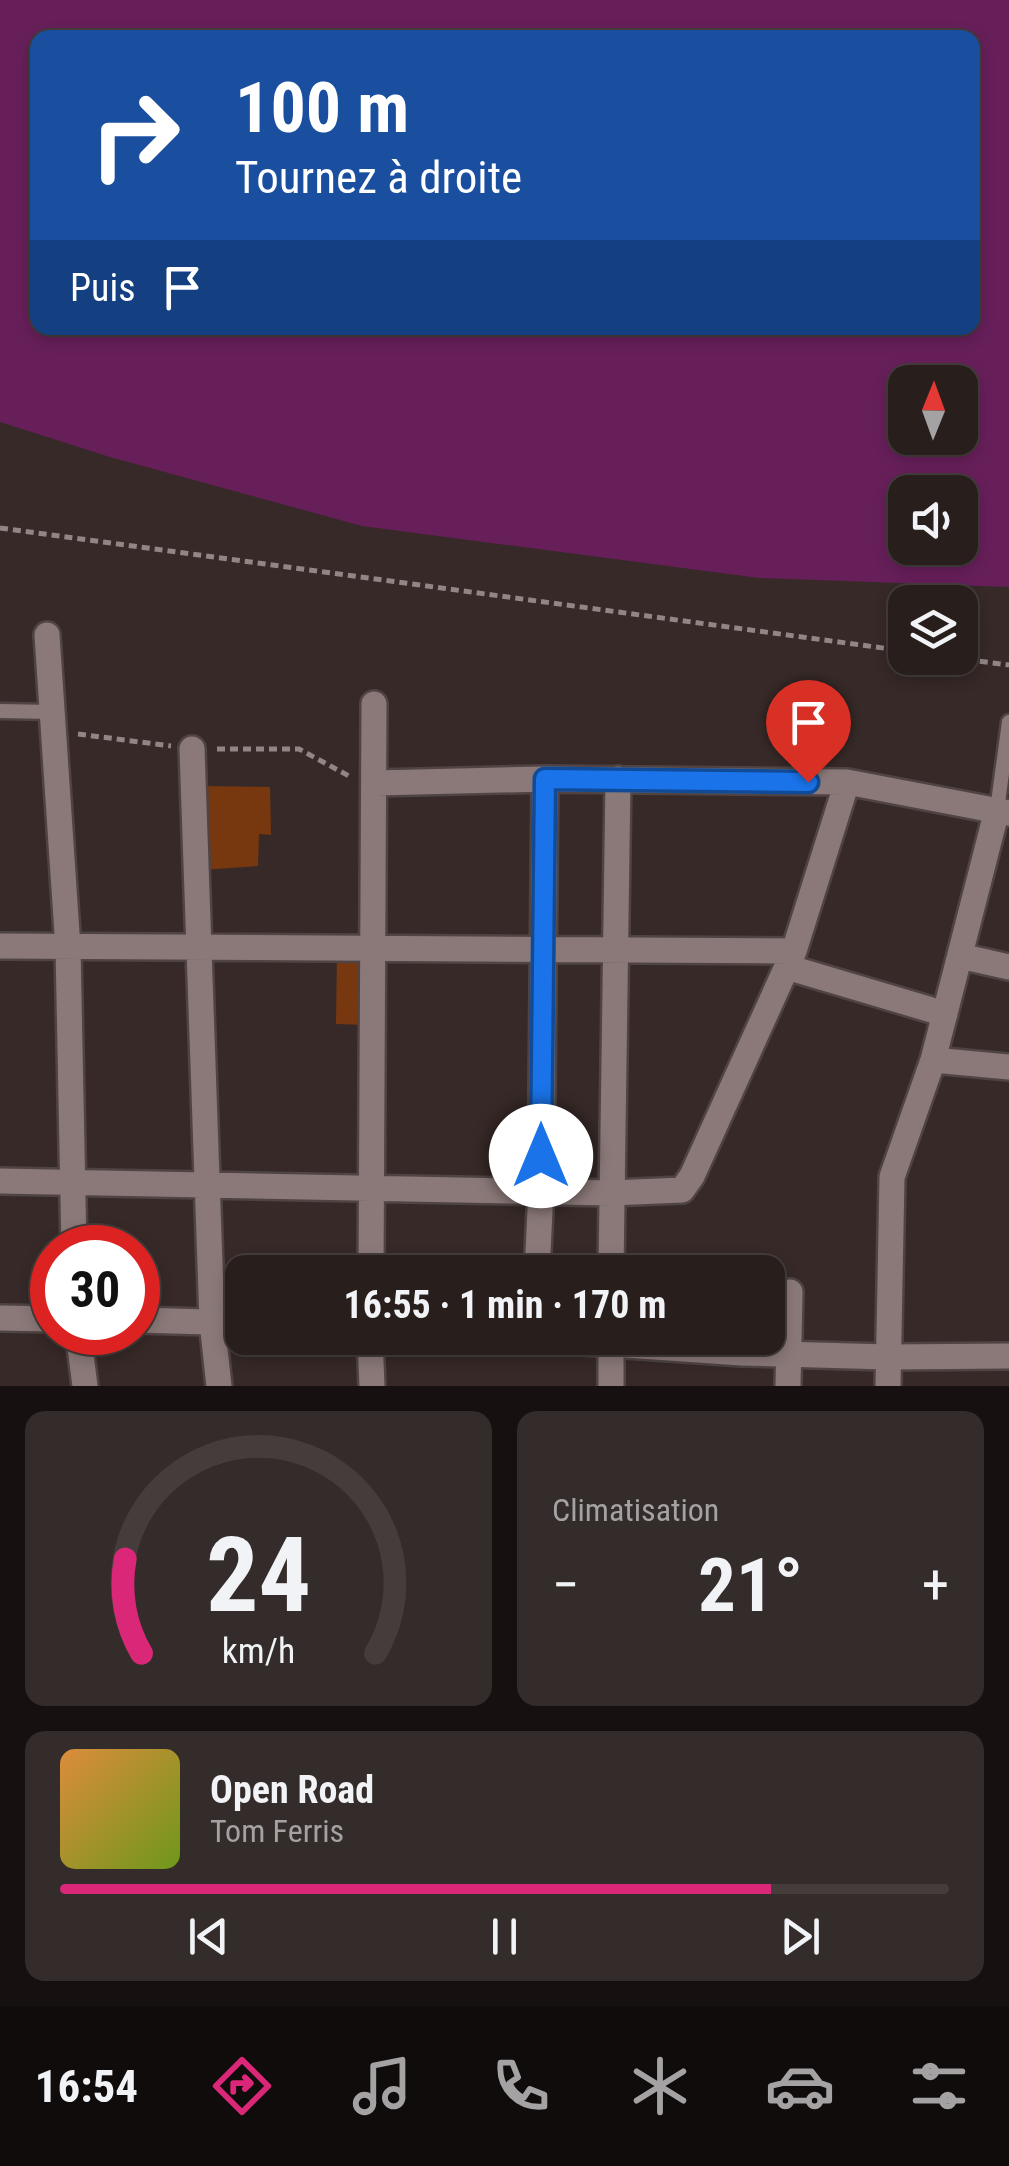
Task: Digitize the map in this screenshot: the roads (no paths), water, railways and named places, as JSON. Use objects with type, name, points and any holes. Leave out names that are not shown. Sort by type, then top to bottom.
[{"type":"street","points":[[47,635],[68,948],[74,1225]]},
{"type":"street","points":[[371,1255],[374,704]]},
{"type":"street","points":[[192,749],[212,1322],[219,1386]]},
{"type":"street","points":[[376,783],[545,779],[846,782],[1003,812],[932,1060],[892,1177],[888,1386]]},
{"type":"street","points":[[538,1255],[545,779]]},
{"type":"street","points":[[610,1255],[618,779]]},
{"type":"street","points":[[0,1181],[611,1193],[682,1190],[692,1176],[790,959],[846,782]]},
{"type":"street","points":[[0,946],[616,950],[790,959],[945,1014]]},
{"type":"street","points":[[960,956],[1009,967]]},
{"type":"street","points":[[932,1060],[1009,1067]]},
{"type":"street","points":[[788,1386],[790,1292]]},
{"type":"street","points":[[0,1318],[30,1319]]},
{"type":"street","points":[[160,1321],[225,1322]]},
{"type":"street","points":[[785,1352],[888,1357],[1009,1356]]},
{"type":"street","points":[[81,1355],[85,1386]]},
{"type":"street","points":[[371,1355],[372,1386]]},
{"type":"street","points":[[610,1355],[611,1386]]},
{"type":"lane","points":[[0,711],[52,712]]},
{"type":"lane","points":[[1003,812],[1009,722]]}]
